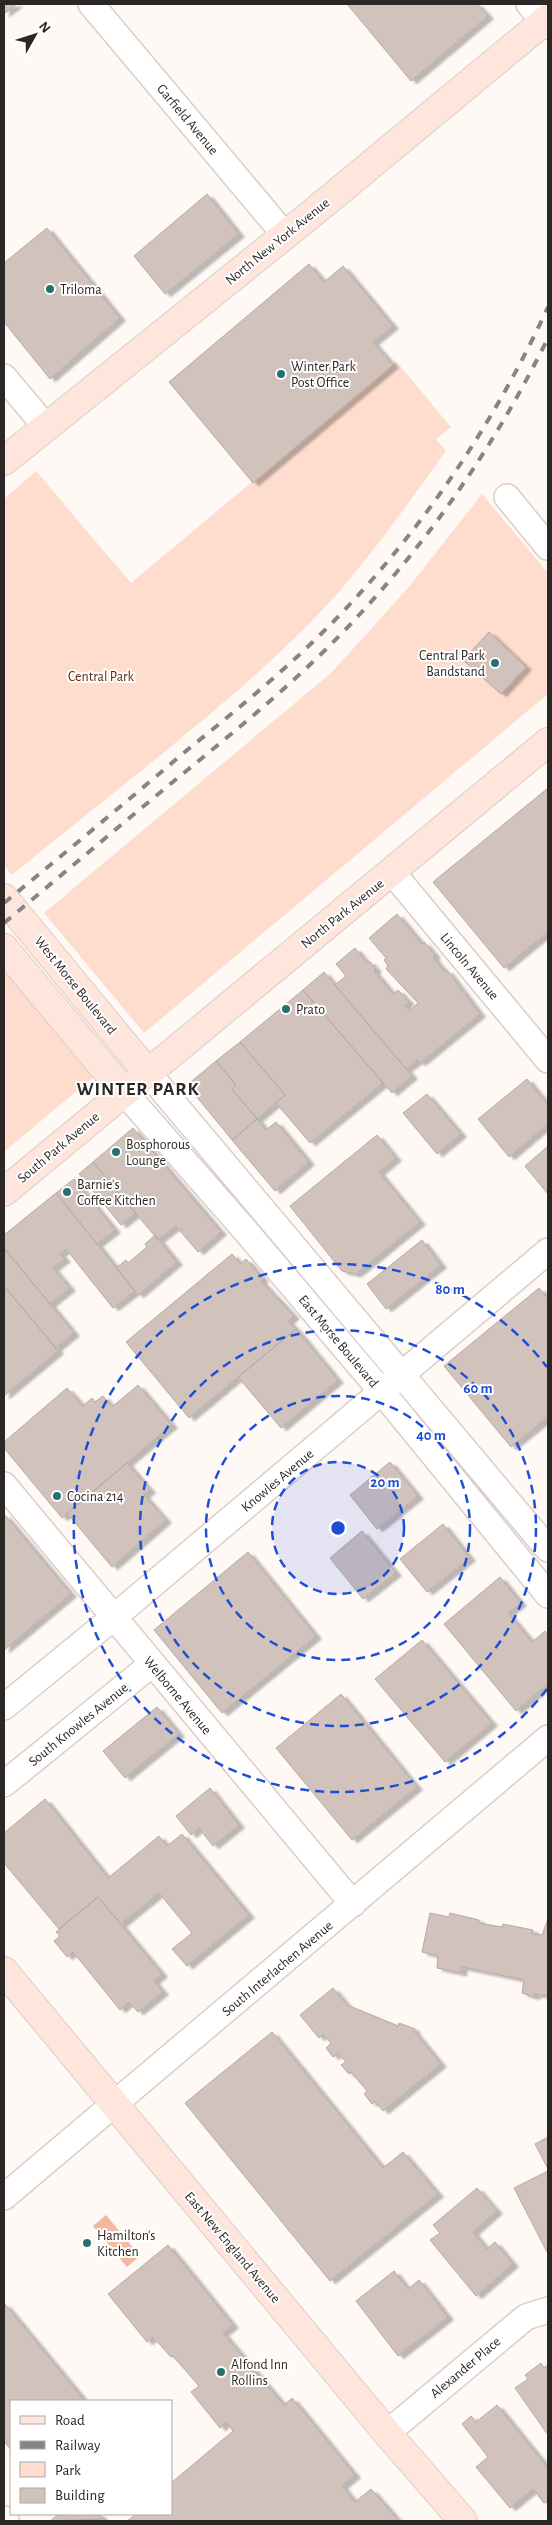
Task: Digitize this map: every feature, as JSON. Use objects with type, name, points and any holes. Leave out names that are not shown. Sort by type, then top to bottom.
[{"type":"street","name":"Garfield Avenue","points":[[91,4],[286,235]]},
{"type":"street","name":"North New York Avenue","points":[[4,461],[286,235],[543,17]]},
{"type":"street","points":[[4,376],[46,427]]},
{"type":"street","points":[[507,497],[548,547]]},
{"type":"street","name":"North Park Avenue","points":[[136,1083],[548,742]]},
{"type":"street","name":"Lincoln Avenue","points":[[392,872],[548,1060]]},
{"type":"street","name":"West Morse Boulevard","points":[[4,898],[136,1083]]},
{"type":"street","points":[[4,948],[136,1083]]},
{"type":"street","name":"South Park Avenue","points":[[4,1192],[136,1083]]},
{"type":"street","name":"East Morse Boulevard","points":[[136,1083],[264,1213],[548,1549]]},
{"type":"street","name":"East Morse Boulevard","points":[[136,1083],[244,1229],[382,1392],[548,1595]]},
{"type":"street","points":[[244,1229],[264,1213]]},
{"type":"street","name":"Knowles Avenue","points":[[4,1707],[402,1376],[548,1251]]},
{"type":"street","name":"Welborne Avenue","points":[[4,1485],[353,1904]]},
{"type":"street","name":"South Knowles Avenue","points":[[4,1784],[152,1664]]},
{"type":"street","name":"South Interlachen Avenue","points":[[4,2197],[548,1738]]},
{"type":"street","name":"East New England Avenue","points":[[4,1971],[387,2434],[463,2521]]},
{"type":"street","name":"Alexander Place","points":[[387,2434],[526,2316],[548,2310]]},
{"type":"green space","name":"Central Park","points":[[396,361],[451,427],[436,439],[446,451],[398,517],[365,561],[329,603],[275,657],[202,721],[12,875],[4,865],[4,499],[36,471],[131,583]]},
{"type":"green space","points":[[482,494],[548,573],[548,694],[144,1033],[44,913],[332,672],[408,588]]},
{"type":"green space","points":[[4,965],[97,1074],[4,1152]]},
{"type":"shaded area","points":[[106,2215],[140,2256],[127,2267],[93,2226]]},
{"type":"building","points":[[4,4],[17,4],[4,14]]},
{"type":"building","points":[[347,4],[477,4],[488,16],[411,81]]},
{"type":"building","points":[[207,194],[239,234],[165,294],[134,256]]},
{"type":"building","points":[[47,228],[120,318],[50,379],[4,322],[4,263]]},
{"type":"building","name":"Winter Park Post Office","points":[[309,264],[324,282],[343,266],[393,326],[373,342],[393,365],[253,483],[169,382]]},
{"type":"building","name":"Central Park Bandstand","points":[[489,632],[526,667],[501,694],[463,660]]},
{"type":"building","points":[[548,788],[548,932],[504,968],[433,882]]},
{"type":"building","points":[[397,914],[422,944],[424,942],[435,955],[433,957],[445,972],[447,970],[480,1014],[420,1063],[418,1060],[406,1069],[335,985],[346,976],[336,964],[355,948],[367,963],[369,961],[376,969],[374,971],[393,994],[398,990],[409,1002],[405,1005],[410,1011],[418,1003],[386,969],[388,966],[384,960],[386,958],[369,938]]},
{"type":"building","points":[[324,972],[412,1076],[392,1093],[303,990]]},
{"type":"building","points":[[303,990],[383,1083],[310,1143],[276,1103],[285,1095],[240,1042]]},
{"type":"building","points":[[240,1042],[285,1095],[257,1119],[232,1089],[236,1085],[216,1061]]},
{"type":"building","points":[[216,1061],[236,1085],[232,1089],[257,1119],[232,1140],[187,1085]]},
{"type":"building","points":[[527,1079],[548,1105],[548,1124],[509,1157],[478,1119]]},
{"type":"building","points":[[427,1094],[461,1134],[437,1154],[403,1113]]},
{"type":"building","points":[[257,1119],[266,1130],[276,1122],[309,1162],[275,1191],[232,1140]]},
{"type":"building","points":[[133,1128],[221,1232],[198,1252],[176,1226],[158,1240],[93,1162]]},
{"type":"building","points":[[377,1135],[396,1158],[379,1172],[420,1222],[356,1274],[342,1271],[290,1206]]},
{"type":"building","points":[[548,1146],[548,1191],[547,1193],[525,1166]]},
{"type":"building","points":[[93,1162],[136,1213],[121,1225],[79,1174]]},
{"type":"building","points":[[74,1179],[115,1230],[97,1244],[56,1193]]},
{"type":"building","points":[[56,1193],[135,1291],[113,1308],[66,1249],[60,1254],[65,1259],[53,1268],[70,1288],[50,1304],[4,1248],[4,1235]]},
{"type":"building","points":[[155,1235],[177,1262],[138,1295],[116,1268],[126,1260],[128,1263],[147,1247],[145,1244]]},
{"type":"building","points":[[422,1240],[441,1265],[386,1309],[367,1284]]},
{"type":"building","points":[[4,1248],[74,1333],[56,1348],[4,1286]]},
{"type":"building","points":[[232,1254],[240,1264],[246,1259],[263,1279],[261,1281],[294,1316],[288,1321],[296,1329],[189,1418],[126,1342]]},
{"type":"building","points":[[4,1286],[58,1351],[4,1396]]},
{"type":"building","points":[[539,1288],[548,1299],[548,1417],[511,1447],[444,1366]]},
{"type":"building","points":[[296,1329],[338,1380],[281,1428],[238,1377]]},
{"type":"building","points":[[138,1385],[172,1425],[62,1518],[4,1448],[4,1442],[67,1388],[83,1406],[92,1398],[95,1402],[103,1396],[112,1407]]},
{"type":"building","points":[[390,1462],[418,1496],[377,1529],[350,1495]]},
{"type":"building","points":[[127,1463],[150,1490],[144,1495],[166,1520],[112,1567],[67,1513]]},
{"type":"building","points":[[4,1514],[71,1594],[4,1650]]},
{"type":"building","points":[[443,1524],[470,1558],[427,1592],[400,1559]]},
{"type":"building","points":[[362,1531],[396,1573],[363,1599],[330,1558]]},
{"type":"building","points":[[248,1552],[316,1636],[222,1713],[154,1630]]},
{"type":"building","points":[[500,1577],[521,1603],[508,1613],[532,1642],[545,1631],[548,1634],[548,1684],[516,1711],[444,1624]]},
{"type":"building","points":[[422,1640],[492,1723],[445,1762],[375,1679]]},
{"type":"building","points":[[341,1694],[417,1787],[352,1840],[276,1748]]},
{"type":"building","points":[[157,1707],[179,1734],[125,1778],[103,1751]]},
{"type":"building","points":[[210,1788],[239,1825],[213,1846],[199,1828],[191,1835],[176,1816]]},
{"type":"building","points":[[45,1799],[108,1878],[159,1836],[167,1846],[182,1834],[249,1915],[187,1966],[172,1949],[192,1933],[159,1893],[121,1924],[98,1897],[59,1929],[4,1863],[4,1833]]},
{"type":"building","points":[[98,1897],[162,1974],[154,1981],[163,1992],[138,2012],[129,2002],[120,2010],[73,1952],[67,1957],[54,1941],[60,1936],[56,1932]]},
{"type":"building","points":[[430,1913],[449,1917],[450,1913],[479,1920],[479,1923],[502,1927],[503,1924],[533,1930],[532,1934],[542,1935],[548,1919],[548,1996],[535,1994],[534,1997],[522,1993],[524,1980],[462,1967],[461,1973],[437,1968],[438,1956],[422,1952]]},
{"type":"building","points":[[333,1988],[347,2005],[398,2026],[399,2023],[415,2029],[414,2031],[441,2064],[383,2111],[375,2101],[372,2104],[364,2094],[367,2091],[351,2072],[349,2074],[341,2065],[346,2062],[338,2053],[333,2057],[326,2048],[331,2043],[323,2034],[319,2038],[300,2015]]},
{"type":"building","points":[[272,2032],[383,2168],[403,2152],[438,2194],[330,2281],[185,2103]]},
{"type":"building","points":[[548,2137],[548,2169],[535,2144]]},
{"type":"building","points":[[548,2171],[548,2254],[514,2188]]},
{"type":"building","points":[[477,2188],[497,2211],[473,2232],[487,2249],[495,2242],[513,2264],[476,2296],[430,2240],[440,2233],[433,2225]]},
{"type":"building","name":"Alfond Inn Rollins","points":[[168,2245],[233,2325],[223,2333],[284,2405],[292,2398],[355,2475],[342,2486],[355,2502],[371,2489],[399,2521],[127,2521],[135,2515],[172,2515],[172,2482],[233,2431],[226,2422],[220,2428],[191,2392],[199,2386],[173,2356],[171,2357],[153,2337],[147,2342],[108,2294]]},
{"type":"building","points":[[394,2271],[408,2289],[419,2280],[448,2317],[398,2356],[356,2301]]},
{"type":"building","points":[[4,2303],[84,2400],[10,2400],[10,2449],[4,2441]]},
{"type":"building","points":[[541,2363],[544,2368],[548,2365],[548,2435],[515,2388],[528,2379],[525,2375]]},
{"type":"building","points":[[497,2405],[548,2468],[548,2500],[544,2503],[533,2489],[510,2508],[476,2467],[488,2457],[462,2424],[471,2416],[476,2422]]},
{"type":"building","points":[[58,2515],[100,2515],[104,2519],[50,2521]]},
{"type":"railway","points":[[4,903],[275,677],[309,646],[359,594],[422,518],[451,478],[503,395],[548,307]]},
{"type":"railway","points":[[4,923],[275,697],[359,615],[414,551],[464,483],[508,412],[548,338]]},
{"type":"place","name":"Triloma","points":[[50,289]]},
{"type":"place","name":"Winter Park Post Office","points":[[281,374]]},
{"type":"place","name":"Central Park Bandstand","points":[[495,663]]},
{"type":"place","name":"Prato","points":[[286,1009]]},
{"type":"place","name":"Bosphorous Lounge","points":[[116,1152]]},
{"type":"place","name":"Barnie's Coffee Kitchen","points":[[67,1192]]},
{"type":"place","name":"Cocina 214","points":[[57,1496]]},
{"type":"place","name":"Hamilton's Kitchen","points":[[87,2243]]},
{"type":"place","name":"Alfond Inn Rollins","points":[[221,2372]]},
{"type":"district","name":"WINTER PARK","points":[[138,1088]]}]
